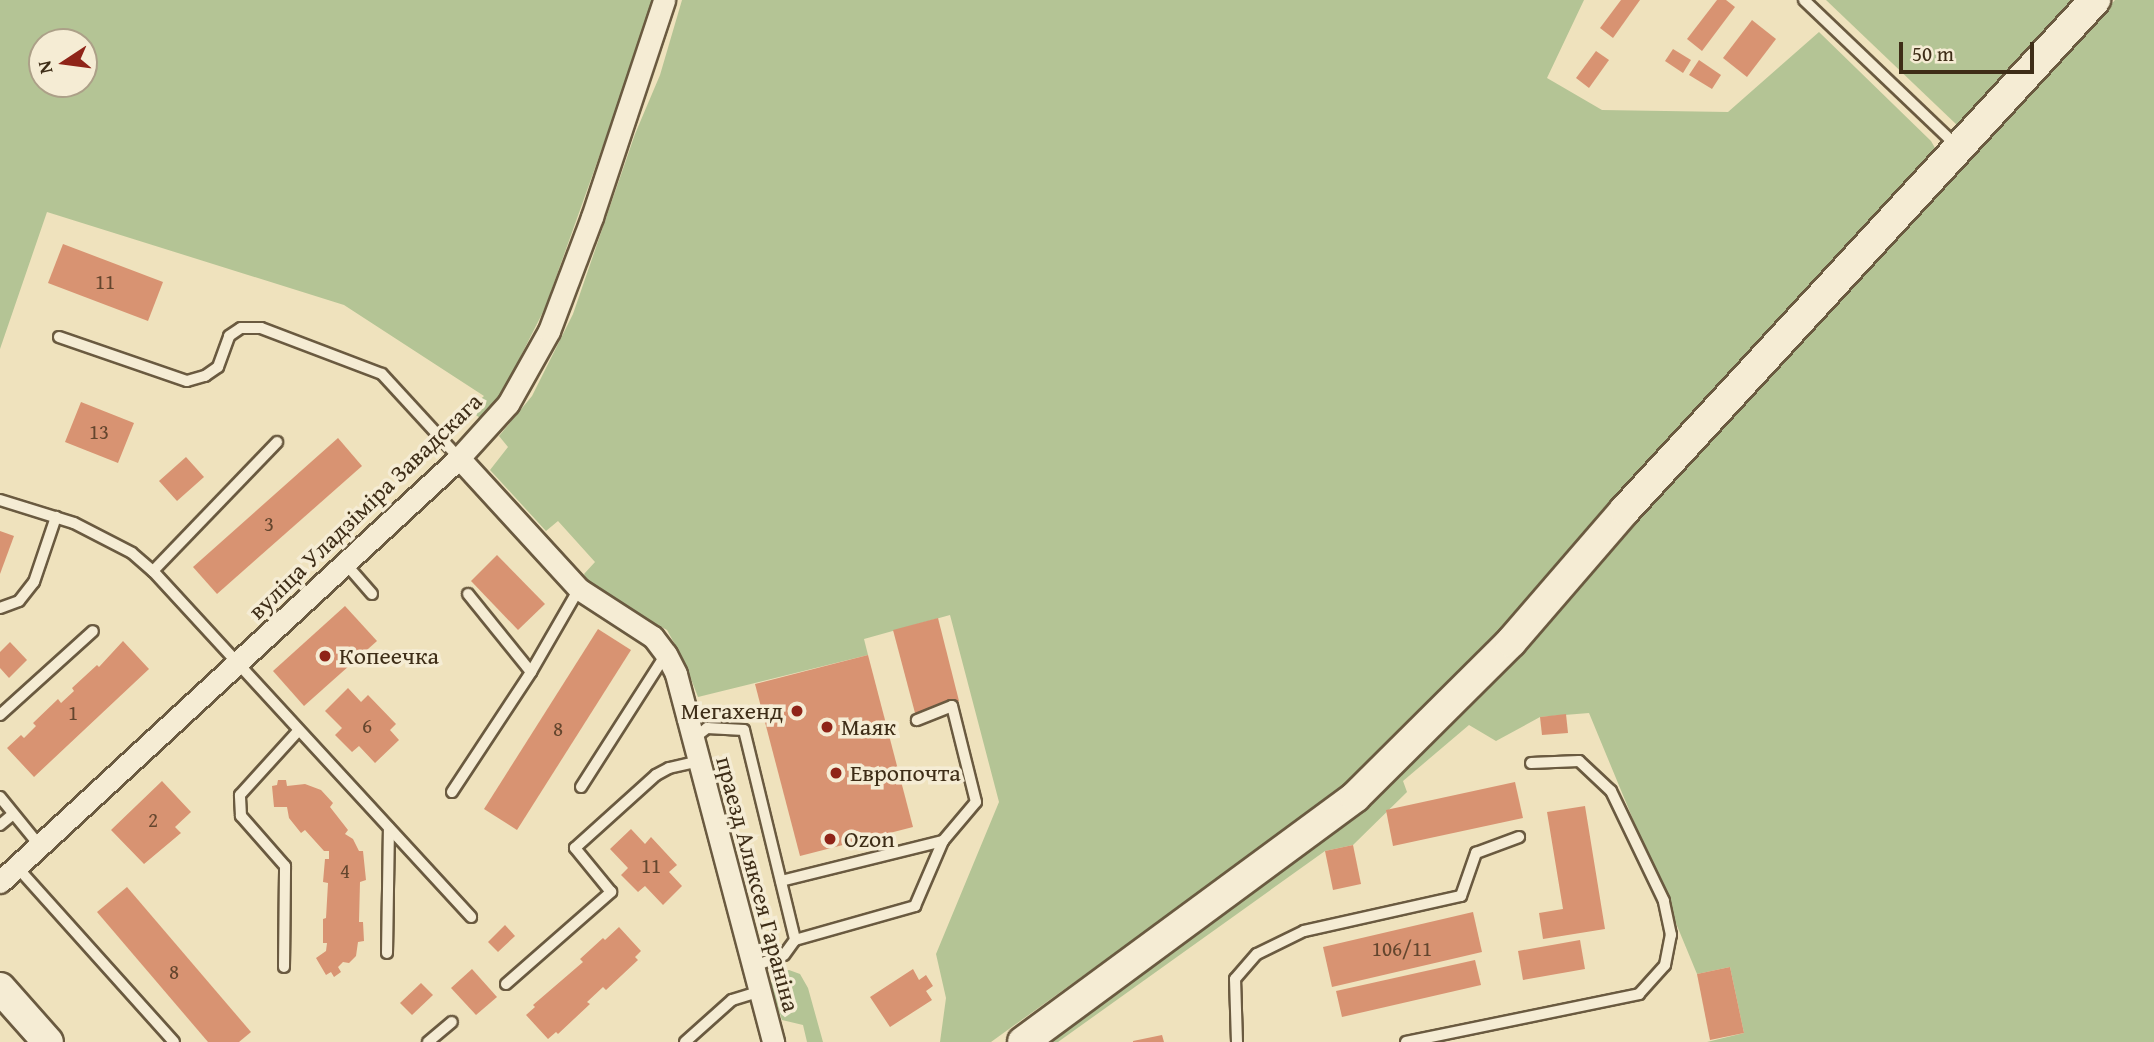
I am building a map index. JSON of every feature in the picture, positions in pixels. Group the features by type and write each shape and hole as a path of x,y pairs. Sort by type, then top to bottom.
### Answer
{"street":[{"name":"вуліца Уладзіміра Завадскага","path":"0,883 459,458 508,404 550,331 592,217 664,0"},
{"path":"1023,1042 1355,797 1511,642 1634,500 1957,146 2095,0"},
{"name":"праезд Аляксея Гараніна","path":"459,458 579,589 653,637 666,654 676,674 694,739 773,1042"},
{"path":"0,988 48,1042"}],"lane":[{"path":"1804,0 1957,146"},
{"path":"59,337 187,381 205,376 218,367 229,336 241,328 261,328 382,374 459,458"},
{"path":"153,571 277,442"},
{"path":"0,500 74,523 132,553 153,571 471,918"},
{"path":"0,608 19,601 34,582 56,517"},
{"path":"345,563 372,594"},
{"path":"452,792 531,671 579,589"},
{"path":"468,594 531,671"},
{"path":"0,715 93,631"},
{"path":"581,787 666,654"},
{"path":"752,967 784,955 795,940 915,906 943,841 976,802 952,706 917,720"},
{"path":"694,739 707,728 744,730 795,940"},
{"path":"284,967 285,866 241,816 240,795 299,731"},
{"path":"506,984 611,892 575,848 656,775 669,768 699,761"},
{"path":"1406,1042 1639,994 1665,965 1671,934 1664,901 1611,791 1579,761 1531,763"},
{"path":"0,797 40,846"},
{"path":"0,825 13,814"},
{"path":"387,953 389,828"},
{"path":"1237,1042 1235,979 1257,954 1304,931 1461,896 1476,853 1518,837"},
{"path":"781,881 943,841"},
{"path":"17,867 174,1042"},
{"path":"685,1042 732,1000 759,992"},
{"path":"428,1042 452,1022"}],"green space":[{"path":"0,0 655,0 545,308 501,395 480,418 469,410 484,396 344,305 47,212 0,349"},
{"path":"682,0 1584,0 1547,78 1602,110 1728,112 1819,32 1931,141 1939,155 1540,591 1402,735 1322,804 991,1042 940,1042 946,998 936,954 999,802 950,615 864,639 868,655 698,697 684,661 667,630 592,589 584,574 595,562 558,521 546,531 490,470 508,447 499,436 532,396 573,314 635,134 660,75"},
{"path":"1826,0 2072,0 1958,126"},
{"path":"2115,0 2154,0 2154,1042 1707,1042 1744,1033 1730,967 1697,974 1589,713 1540,717 1496,741 1469,725 1403,781 1407,792 1353,845 1325,851 1058,1042 1041,1042 1375,792 1461,714"},
{"path":"789,970 800,974 808,988 823,1042 807,1042 803,1025 782,1020 770,985 777,973"}],"building":[{"path":"1621,0 1640,0 1613,38 1600,28"},
{"path":"1717,0 1726,0 1735,7 1702,51 1687,39"},
{"path":"1752,20 1776,39 1747,77 1723,58"},
{"path":"1673,49 1691,60 1683,73 1665,61"},
{"path":"1596,51 1609,60 1589,88 1576,78"},
{"path":"1699,60 1721,75 1712,89 1689,75"},
{"path":"63,244 163,282 148,321 48,283"},
{"path":"81,402 134,423 118,463 65,442"},
{"path":"338,438 362,466 217,594 193,567"},
{"path":"186,457 204,477 177,501 159,481"},
{"path":"0,531 14,536 0,574"},
{"path":"497,555 545,604 518,630 471,581"},
{"name":"Копеечка","path":"345,606 377,641 304,706 273,671"},
{"path":"938,618 959,701 915,713 893,630"},
{"path":"598,629 631,650 517,830 484,809"},
{"path":"123,641 149,669 34,777 7,748 21,735 24,738 36,726 33,723 58,699 61,703 74,691 72,688 97,665 99,667"},
{"path":"10,642 27,660 9,678 0,668 0,652"},
{"name":"Маяк","path":"868,655 913,827 800,856 755,684"},
{"path":"348,688 361,702 368,695 396,724 390,730 399,740 375,763 359,746 352,752 335,735 342,728 325,711"},
{"path":"1566,714 1568,733 1542,735 1540,717"},
{"path":"278,780 286,780 287,786 305,784 321,790 333,803 330,807 348,830 345,834 353,839 359,851 363,851 366,880 360,882 359,922 363,922 364,941 358,942 356,956 349,963 343,962 338,967 341,972 334,977 331,972 326,975 316,958 326,951 327,943 323,943 323,919 326,918 328,883 323,882 325,859 329,859 329,851 324,851 305,830 301,833 289,818 287,807 274,807 272,786 277,785"},
{"path":"162,781 191,812 175,827 181,833 144,864 111,830"},
{"path":"1515,782 1523,818 1393,846 1386,810"},
{"path":"1585,806 1605,929 1543,939 1539,913 1563,909 1547,812"},
{"path":"631,829 645,844 651,837 677,865 669,872 682,886 663,905 645,886 638,892 621,875 628,868 610,849"},
{"path":"1353,845 1361,884 1333,890 1325,851"},
{"path":"127,887 251,1032 239,1042 208,1042 97,912"},
{"path":"1473,912 1482,952 1332,987 1323,947"},
{"path":"505,925 515,936 498,952 488,942"},
{"path":"619,927 641,951 635,957 638,960 606,990 603,987 587,1002 590,1004 558,1034 556,1032 548,1039 526,1015 535,1007 533,1005 583,962 580,959"},
{"path":"1580,940 1585,969 1523,980 1518,951"},
{"path":"1475,960 1481,985 1342,1017 1336,991"},
{"path":"1730,967 1744,1033 1710,1040 1697,974"},
{"path":"472,969 497,997 476,1015 451,988"},
{"path":"913,969 919,980 926,975 933,986 926,991 932,1000 890,1027 870,997"},
{"path":"421,983 433,995 412,1015 400,1003"},
{"path":"1162,1035 1164,1042 1133,1042 1133,1041"}],"place":[{"name":"Копеечка","path":"325,656"},
{"name":"Мегахенд","path":"797,711"},
{"name":"Маяк","path":"827,727"},
{"name":"Европочта","path":"836,773"},
{"name":"Ozon","path":"830,839"}]}
